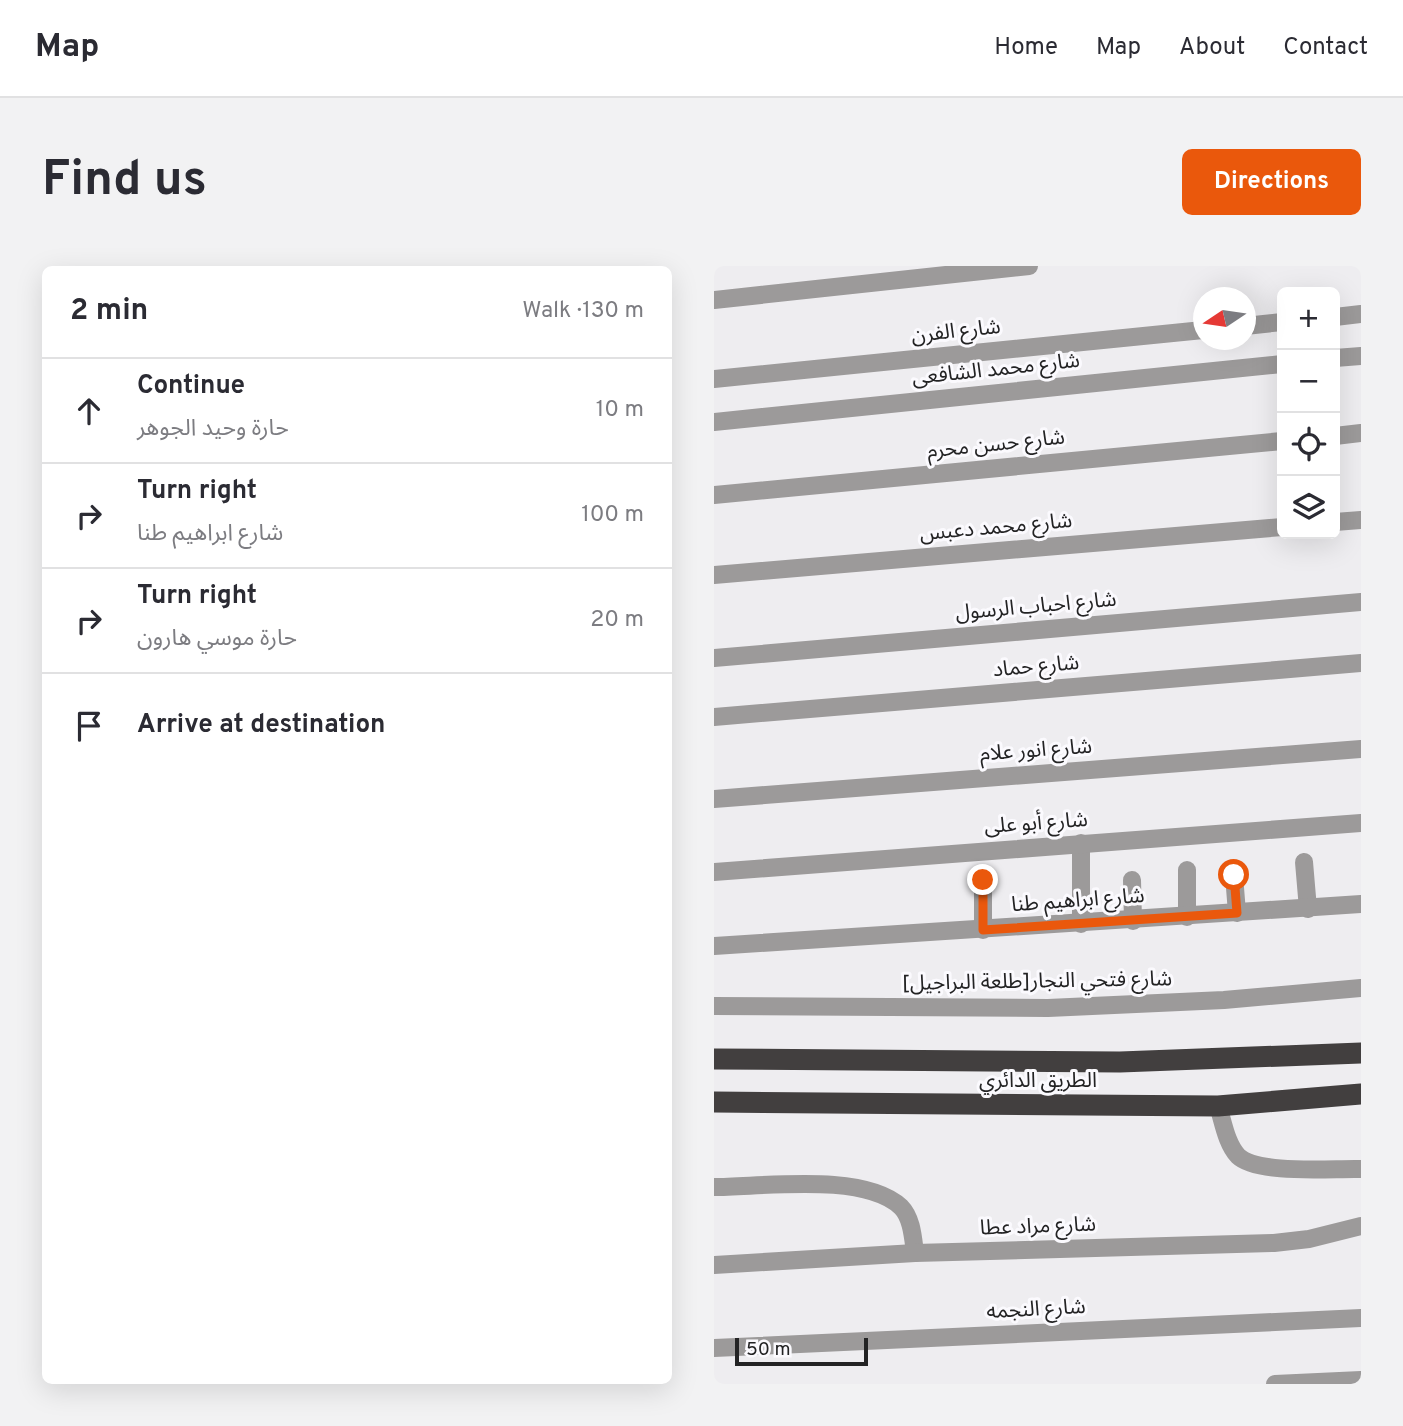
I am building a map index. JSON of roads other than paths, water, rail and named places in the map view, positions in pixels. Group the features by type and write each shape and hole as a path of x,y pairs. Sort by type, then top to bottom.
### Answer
{"highway":[{"name":"الطريق الدائري","path":"714,1059 870,1063 1120,1062 1361,1053"},
{"name":"الطريق الدائري","path":"714,1102 1218,1105 1361,1094"}],"street":[{"path":"714,300 1030,266"},
{"path":"1340,316 1361,314"},
{"path":"1256,325 1277,323"},
{"name":"شارع الفرن","path":"714,379 1193,331"},
{"path":"1340,358 1361,356"},
{"name":"شارع محمد الشافعى","path":"714,422 1277,365"},
{"path":"1340,435 1361,433"},
{"name":"شارع حسن محرم","path":"714,495 1277,441"},
{"path":"1340,522 1361,520"},
{"name":"شارع محمد دعبس","path":"714,575 1277,527"},
{"name":"شارع احباب الرسول","path":"714,658 1361,602"},
{"name":"شارع حماد","path":"714,717 1361,663"},
{"name":"شارع انور علام","path":"714,799 1361,748"},
{"name":"شارع أبو على","path":"714,872 1361,824"},
{"path":"1081,843 1081,924"},
{"path":"1304,862 1308,909"},
{"path":"1187,870 1187,917"},
{"path":"1234,875 1237,913"},
{"path":"983,880 983,930"},
{"path":"1132,880 1133,921"},
{"name":"شارع ابراهيم طنا","path":"714,946 1133,921 1361,904"},
{"name":"شارع فتحي النجار[طلعة البراجيل]","path":"714,1006 1048,1008 1224,1000 1361,988"},
{"path":"1218,1105 1233,1149 1247,1162 1265,1167 1361,1169"},
{"path":"714,1187 836,1186 864,1189 901,1207 911,1227 915,1253"},
{"name":"شارع مراد عطا","path":"714,1265 915,1253 1274,1243 1309,1239 1361,1226"},
{"name":"شارع النجمه","path":"714,1348 1361,1318"},
{"path":"1275,1384 1361,1380"}]}
